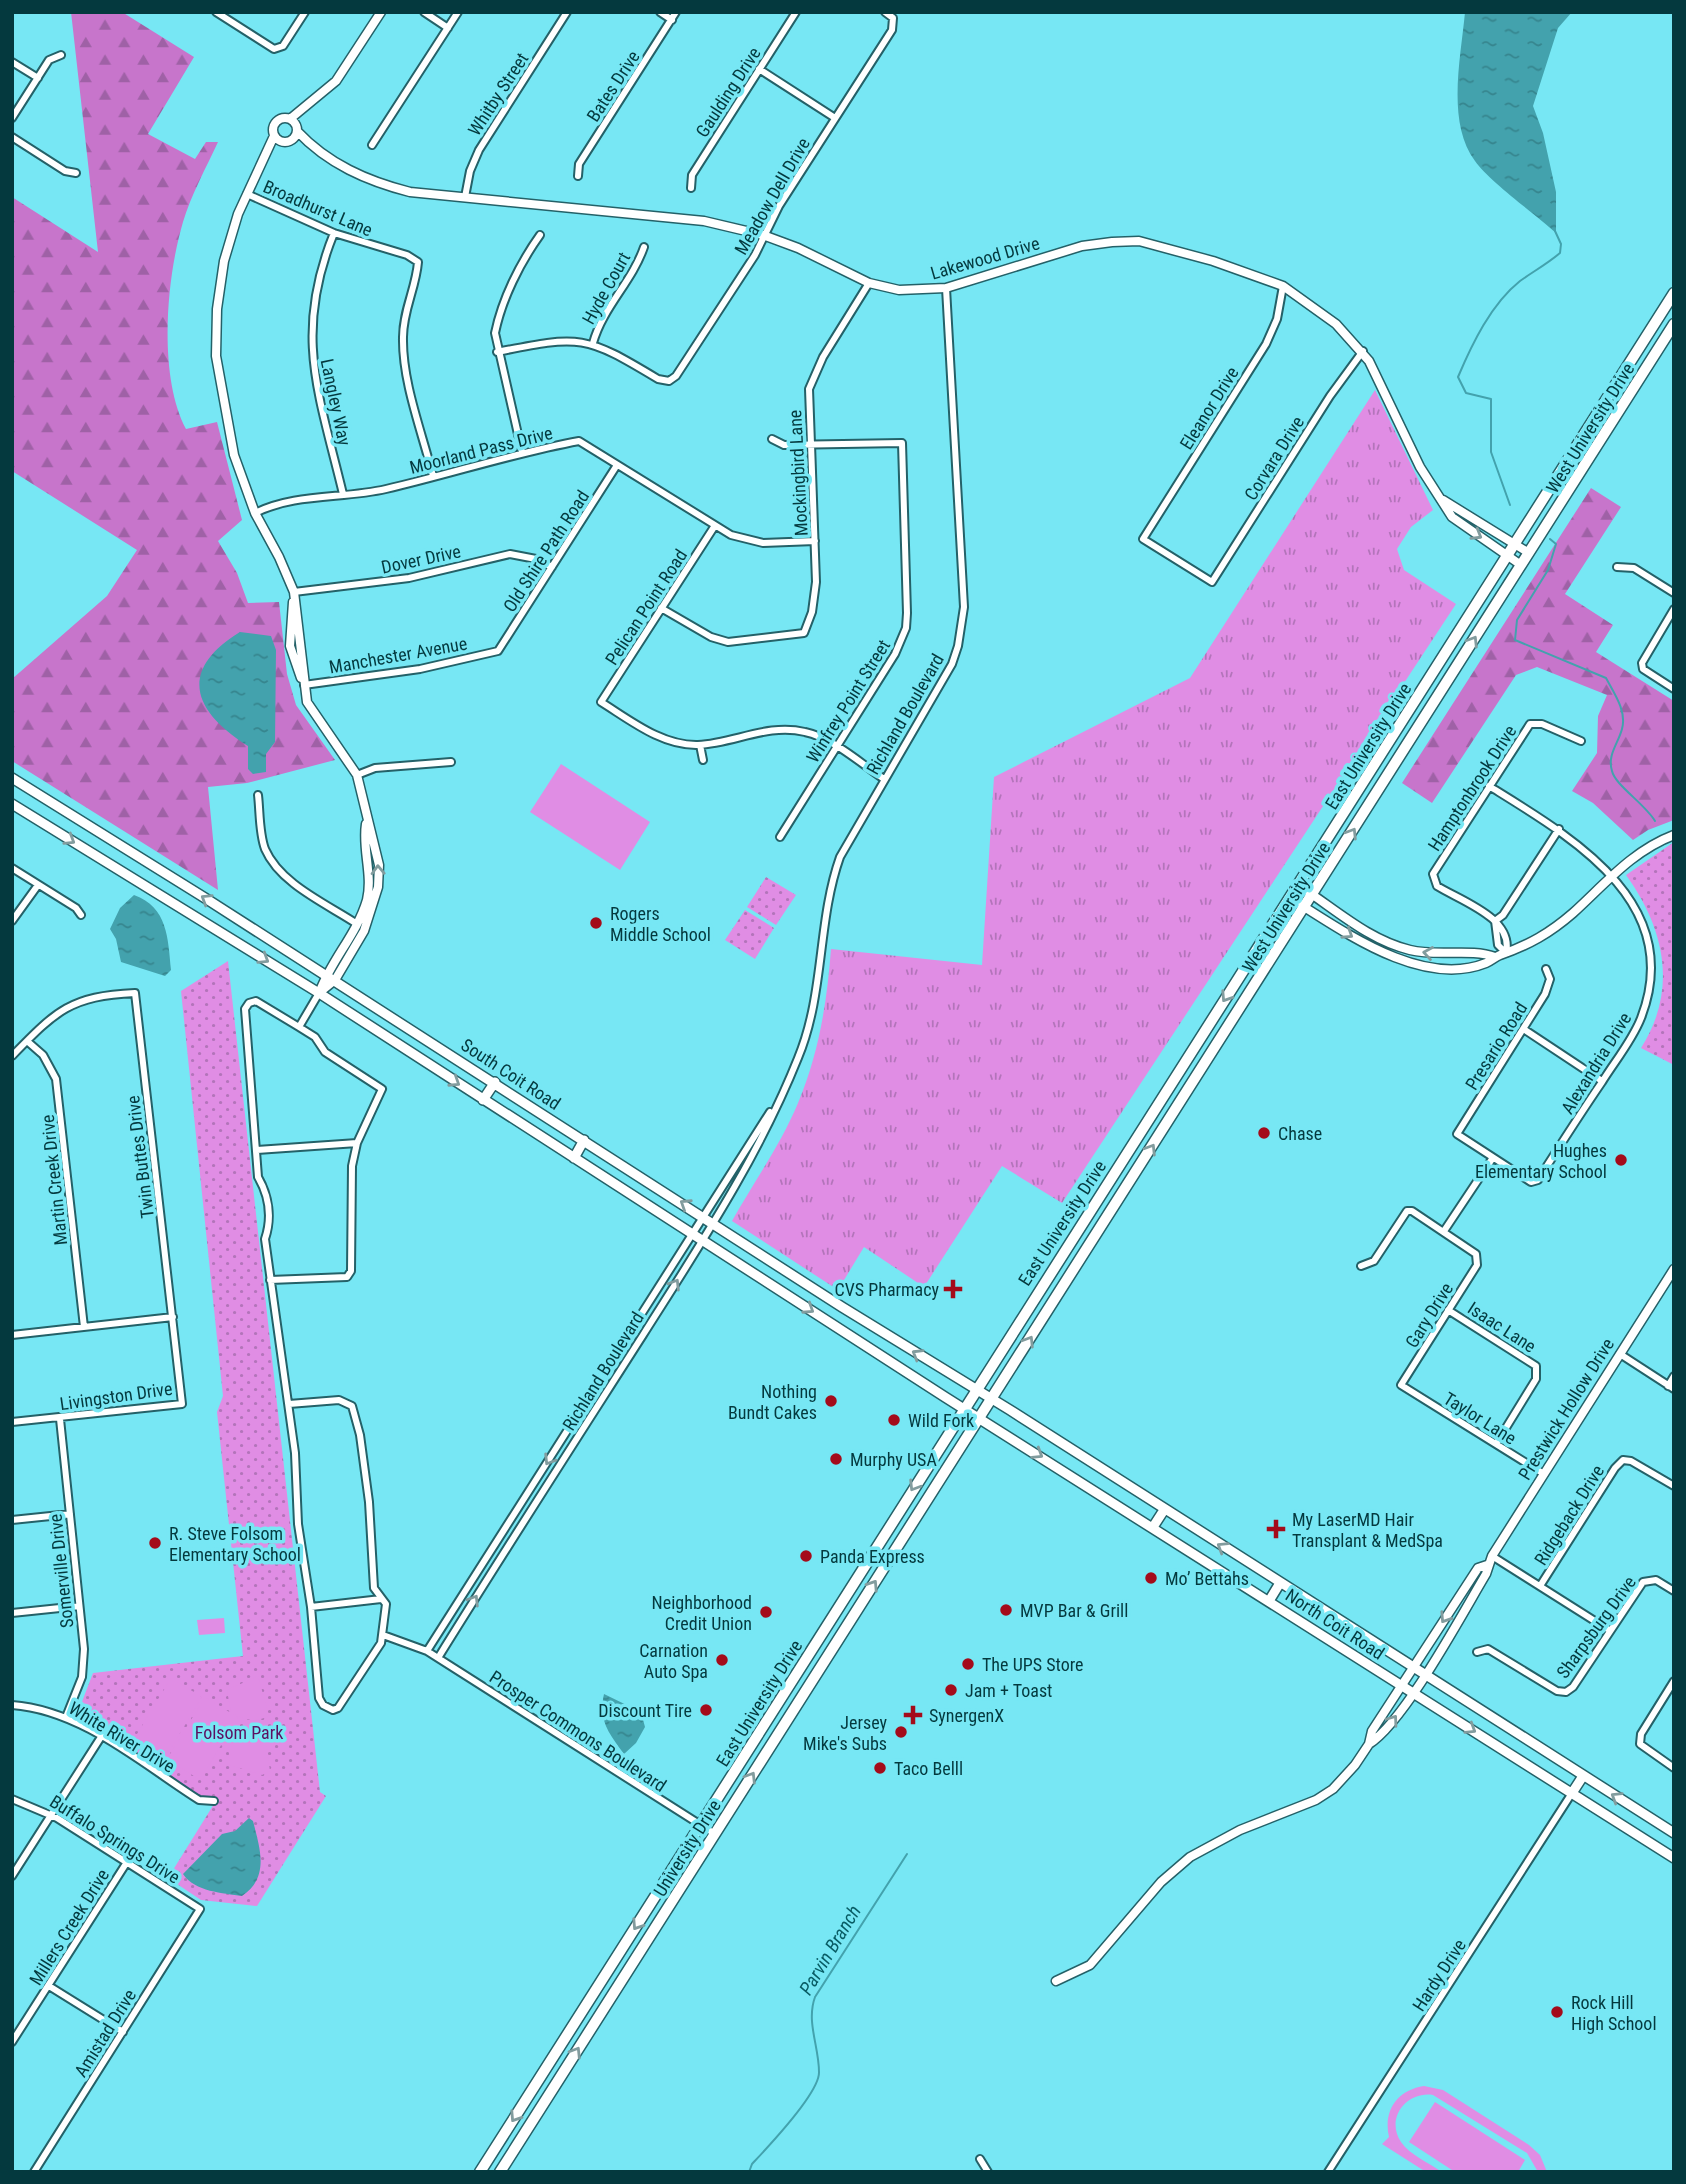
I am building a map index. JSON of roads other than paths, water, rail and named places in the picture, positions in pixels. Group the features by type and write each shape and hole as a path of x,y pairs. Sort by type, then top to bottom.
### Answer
{"highway":[{"name":"East University Drive","path":"480,2172 1674,293"},
{"name":"West University Drive","path":"992,1399 1674,324"},
{"name":"University Drive","path":"500,2172 992,1399"}],"main road":[{"name":"South Coit Road","path":"12,778 715,1222 842,1307 992,1399"},
{"name":"South Coit Road","path":"12,804 319,993 980,1418"},
{"path":"484,1100 495,1083"},
{"path":"574,1158 584,1140"},
{"path":"832,1324 842,1307"},
{"name":"North Coit Road","path":"992,1399 1674,1833"},
{"name":"North Coit Road","path":"980,1418 1674,1858"},
{"path":"1153,1527 1164,1510"},
{"path":"1269,1601 1280,1583"},
{"path":"1572,1793 1583,1776"}],"street":[{"path":"216,12 277,49 304,12"},
{"path":"263,162 286,142 307,106 343,72 381,12"},
{"path":"424,12 448,28"},
{"path":"372,145 458,12"},
{"name":"Whitby Street","path":"466,197 470,171 479,150 567,12"},
{"path":"660,12 672,19"},
{"name":"Bates Drive","path":"578,176 579,164 676,12"},
{"name":"Gaulding Drive","path":"691,188 692,175 796,12"},
{"name":"Meadow Dell Drive","path":"593,343 658,380 669,381 676,376 755,255 763,235 892,30 894,23 885,12"},
{"path":"12,118 49,60 61,55"},
{"path":"12,62 38,78"},
{"path":"759,69 835,118"},
{"path":"295,125 281,118 275,123 274,136 230,238 219,285 216,356 234,455 255,513 294,592 307,702 324,731 357,775 379,866 378,887 362,926 335,981 319,993"},
{"name":"Lakewood Drive","path":"295,125 314,149"},
{"path":"274,136 286,142"},
{"path":"12,137 65,171 76,173"},
{"name":"Lakewood Drive","path":"286,142 314,149 354,173 410,192 704,221 763,235 798,248 869,283 910,291 946,288 1082,246 1123,241 1154,244 1201,257 1283,286 1336,324 1363,351 1420,467 1461,526 1521,565"},
{"name":"Broadhurst Lane","path":"247,194 334,233 407,255 418,262 404,308 402,340 408,378 433,476"},
{"name":"Langley Way","path":"334,233 316,284 312,363 343,494"},
{"path":"522,452 497,352 495,333 499,316 528,252 540,235"},
{"name":"Hyde Court","path":"593,343 598,326 638,263 644,247"},
{"name":"Mockingbird Lane","path":"661,608 711,637 728,642 804,634 815,599 815,541 808,409 814,374 869,283"},
{"name":"Eleanor Drive","path":"1212,582 1143,538 1266,344 1277,319 1283,286"},
{"name":"Richland Boulevard","path":"438,1658 745,1173 798,1059 813,1012 831,880 850,835 942,685 962,627 964,607 946,288"},
{"path":"497,352 557,340 593,343"},
{"name":"Corvara Drive","path":"1212,582 1330,396 1363,351"},
{"path":"772,439 784,445 810,445"},
{"name":"Moorland Pass Drive","path":"255,513 272,504 383,490 522,452 579,441 731,536 763,543 815,541"},
{"name":"Winfrey Point Street","path":"780,837 895,654 906,628 902,443 810,445"},
{"name":"Old Shire Path Road","path":"498,651 617,465"},
{"name":"Lakewood Drive","path":"1441,498 1529,553"},
{"name":"Pelican Point Road","path":"699,745 659,737 601,702 714,527"},
{"name":"Dover Drive","path":"294,592 400,579 510,555 536,559 552,567"},
{"path":"1618,567 1634,568 1674,593"},
{"path":"1674,609 1644,657 1643,669 1674,689"},
{"name":"Manchester Avenue","path":"303,684 420,669 498,651"},
{"name":"Hamptonbrook Drive","path":"1495,921 1437,886 1433,874 1530,724 1542,724 1581,741"},
{"path":"703,760 699,745 787,729 808,733 884,779"},
{"path":"357,775 375,768 450,762"},
{"name":"Alexandria Drive","path":"1489,786 1559,830 1623,886 1645,926 1650,952 1650,986 1637,1028 1535,1181 1492,1159"},
{"path":"258,795 265,847 271,859 290,880 362,926"},
{"path":"1506,953 1509,942 1501,924 1495,921 1503,915 1559,830"},
{"path":"1290,898 1364,945 1430,967 1469,966 1537,941 1553,930 1627,862 1674,835"},
{"path":"12,868 76,908 81,915"},
{"path":"12,921 38,885"},
{"path":"1298,885 1367,931 1408,950 1443,956 1485,953 1495,957"},
{"path":"299,1027 326,975 362,926"},
{"name":"Presario Road","path":"1492,1159 1457,1135 1525,1030 1550,979 1546,969"},
{"name":"Twin Buttes Drive","path":"27,1041 58,1011 80,1001 107,994 135,993 173,1317"},
{"path":"270,1280 347,1277 351,1272 352,1166 357,1143 383,1089 324,1052 315,1037 256,1001 249,1003 246,1009 258,1177 266,1190 270,1224 265,1239 270,1280 289,1404 295,1453 298,1524 311,1607 319,1698 323,1705 333,1710 338,1708 381,1643 386,1604 374,1588 369,1502 360,1435 352,1406 339,1400 289,1404"},
{"path":"1525,1030 1602,1080"},
{"path":"12,1056 27,1041"},
{"name":"Martin Creek Drive","path":"27,1041 43,1055 56,1079 83,1327"},
{"name":"Richland Boulevard","path":"427,1651 781,1094"},
{"path":"257,1150 357,1143"},
{"path":"1361,1266 1374,1261 1407,1211 1412,1211 1444,1231 1492,1159"},
{"name":"Gary Drive","path":"1401,1385 1478,1259 1473,1251 1444,1231"},
{"name":"Prestwick Hollow Drive","path":"1369,1744 1371,1731 1478,1569 1486,1565 1492,1556 1674,1269"},
{"name":"Isaac Lane","path":"1448,1310 1529,1360 1537,1371 1536,1379 1496,1444"},
{"path":"12,1335 173,1317"},
{"name":"Livingston Drive","path":"12,1422 182,1404 173,1317"},
{"path":"1619,1354 1671,1387 1674,1376"},
{"name":"Taylor Lane","path":"1401,1385 1544,1474"},
{"name":"Somerville Drive","path":"60,1419 83,1649 82,1677 66,1717"},
{"name":"Ridgeback Drive","path":"1540,1586 1615,1468 1623,1460 1631,1461 1674,1486"},
{"path":"12,1520 69,1514"},
{"path":"1492,1556 1609,1630"},
{"name":"Prestwick Hollow Drive","path":"1056,1981 1090,1965 1154,1890 1190,1857 1240,1830 1317,1800 1355,1765 1369,1744 1380,1737 1413,1692 1486,1574 1486,1565"},
{"name":"Sharpsburg Drive","path":"1477,1652 1488,1649 1557,1690 1566,1692 1573,1687 1638,1587 1648,1579 1674,1591"},
{"path":"311,1607 381,1599"},
{"path":"12,1613 79,1606"},
{"name":"Prosper Commons Boulevard","path":"383,1634 427,1651 715,1835"},
{"path":"1674,1681 1641,1734 1640,1744 1674,1768"},
{"name":"White River Drive","path":"12,1705 40,1709 66,1717 199,1800 214,1801"},
{"path":"12,1876 100,1737"},
{"name":"Hardy Drive","path":"1328,2172 1572,1793"},
{"name":"Buffalo Springs Drive","path":"12,1799 51,1815 200,1909"},
{"name":"Millers Creek Drive","path":"12,2042 127,1862"},
{"name":"Amistad Drive","path":"34,2172 200,1909"},
{"path":"49,1986 122,2032"},
{"path":"980,2159 988,2172"}],"water":[{"path":"1465,12 1572,12 1558,28 1533,106 1543,133 1556,192 1556,233 1491,178 1475,161 1466,145 1458,109"},
{"path":"240,632 271,636 276,650 275,742 266,754 266,772 253,774 248,769 248,746 214,719 200,690 201,676 207,661 220,646"},
{"path":"134,895 154,907 164,925 171,970 165,976 121,962 116,939 110,929 120,908"},
{"path":"604,1694 641,1712 645,1727 636,1743 624,1754 609,1733 604,1719"},
{"path":"249,1818 253,1821 261,1862 257,1880 251,1888 242,1896 210,1891 188,1880 183,1874 222,1834 235,1831"}],"waterway":[{"path":"1510,505 1491,452 1491,399 1466,393 1458,377 1476,338 1500,301 1520,281 1560,253 1561,244 1555,231"},
{"path":"1550,539 1556,544 1548,570 1517,620 1515,640 1606,678 1623,716 1622,729 1611,760 1612,771 1655,821"},
{"name":"Parvin Branch","path":"749,2172 752,2164 802,2106 817,2081 819,2072 812,2016 815,1997 907,1854"}],"place":[{"name":"Rogers Middle School","path":"596,923"},
{"name":"Chase","path":"1264,1133"},
{"name":"Hughes Elementary School","path":"1621,1160"},
{"name":"CVS Pharmacy","path":"953,1289"},
{"name":"Nothing Bundt Cakes","path":"831,1401"},
{"name":"Wild Fork","path":"894,1420"},
{"name":"Murphy USA","path":"836,1459"},
{"name":"My LaserMD Hair Transplant & MedSpa","path":"1276,1529"},
{"name":"R. Steve Folsom Elementary School","path":"155,1543"},
{"name":"Panda Express","path":"806,1556"},
{"name":"Mo’ Bettahs","path":"1151,1578"},
{"name":"MVP Bar & Grill","path":"1006,1610"},
{"name":"Neighborhood Credit Union","path":"766,1612"},
{"name":"Carnation Auto Spa","path":"722,1660"},
{"name":"The UPS Store","path":"968,1664"},
{"name":"Jam + Toast","path":"951,1690"},
{"name":"Discount Tire","path":"706,1710"},
{"name":"SynergenX","path":"913,1715"},
{"name":"Jersey Mike's Subs","path":"901,1732"},
{"name":"Taco Belll","path":"880,1768"},
{"name":"Rock Hill High School","path":"1557,2012"}],"park label":[{"name":"Folsom Park","path":"239,1732"}]}
